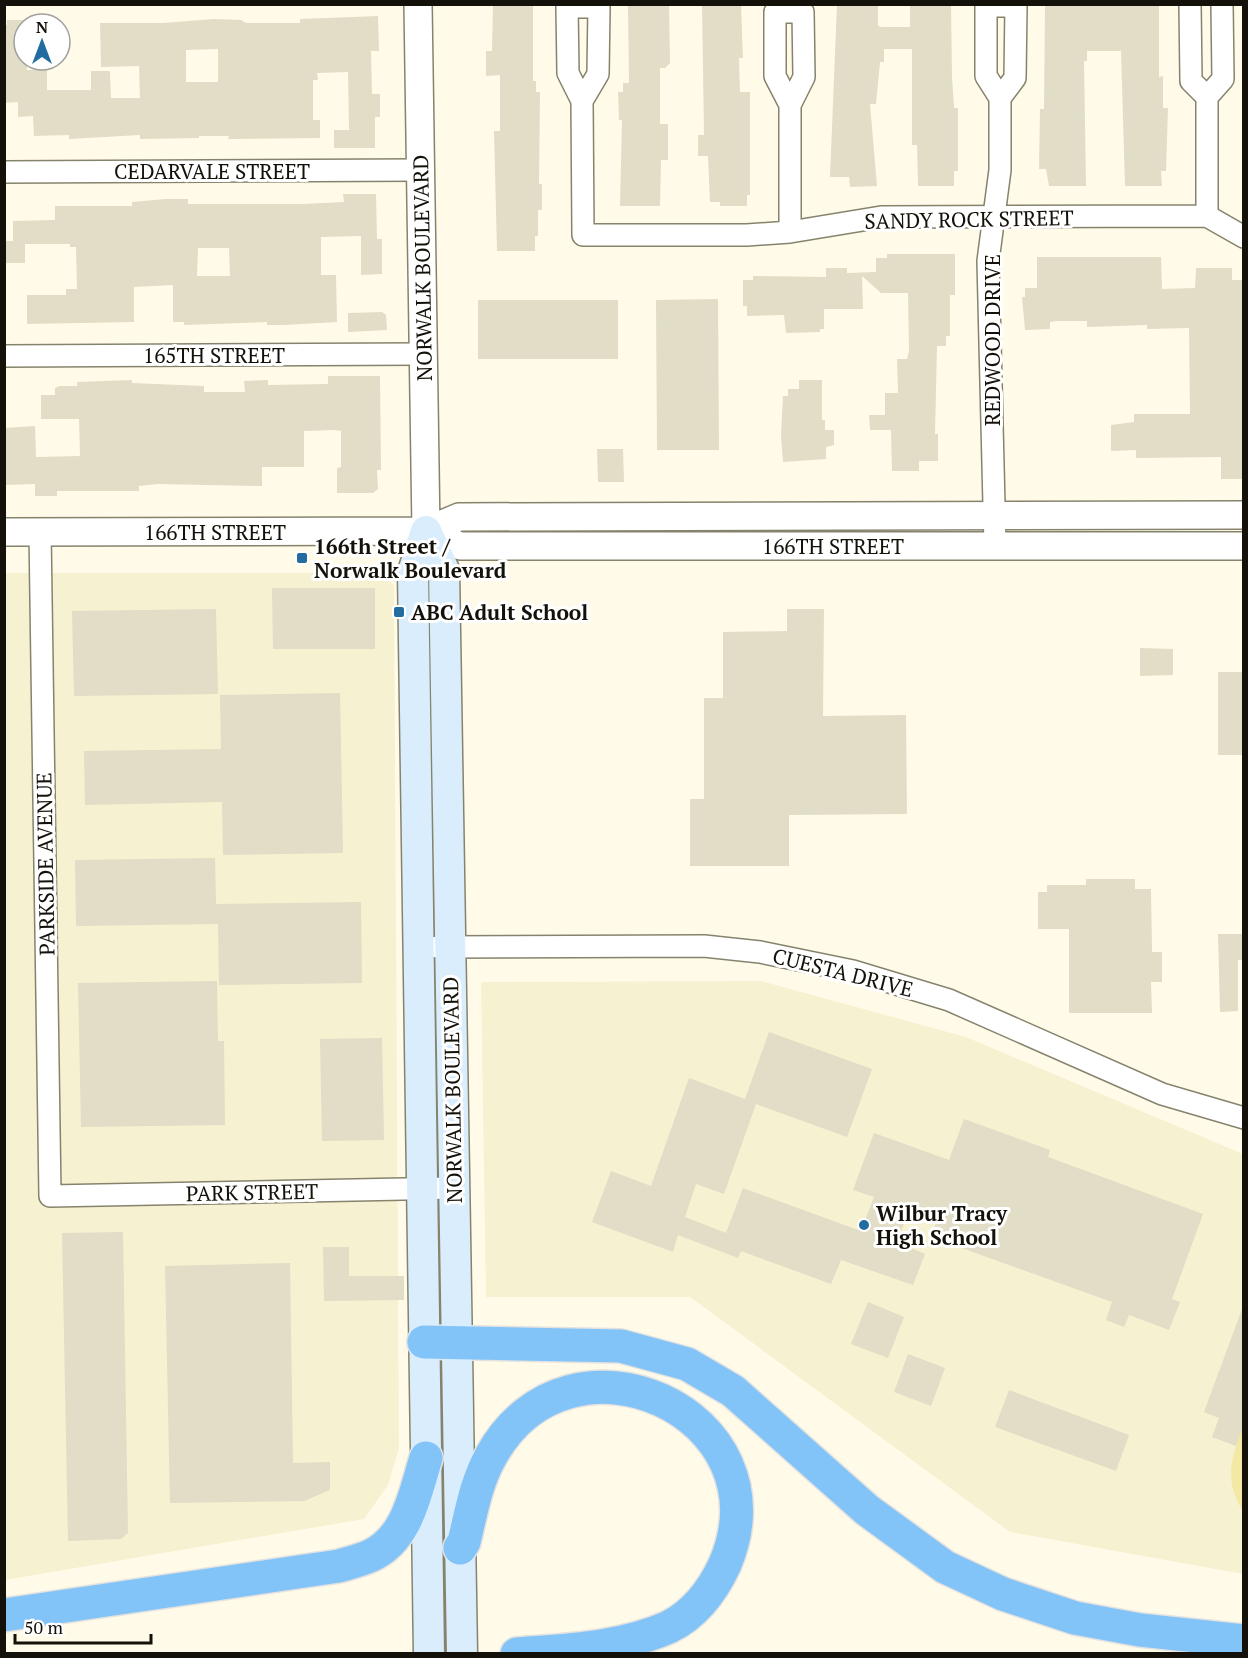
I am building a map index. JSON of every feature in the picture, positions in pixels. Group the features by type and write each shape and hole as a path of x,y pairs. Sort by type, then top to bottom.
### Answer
{"highway":[{"path":"424,1342 621,1346 687,1364 733,1391 867,1510 945,1567 1003,1594 1075,1618 1140,1630 1244,1641"},
{"path":"460,1548 464,1542 478,1485 491,1455 518,1420 548,1398 588,1388 619,1387 655,1396 694,1419 723,1453 736,1496 735,1540 719,1577 695,1611 670,1626 637,1640 524,1653"},
{"path":"4,1616 339,1566 372,1556 395,1536 407,1520 426,1458"}],"main road":[{"name":"NORWALK BOULEVARD","path":"426,531 444,570 462,1653"},
{"name":"NORWALK BOULEVARD","path":"426,531 413,572 429,1653"}],"street":[{"name":"NORWALK BOULEVARD","path":"418,4 426,531"},
{"path":"1190,4 1191,81 1207,97"},
{"path":"1207,216 1207,97 1223,79 1222,4"},
{"name":"REDWOOD DRIVE","path":"994,546 988,261 1000,170 1000,98"},
{"name":"SANDY ROCK STREET","path":"582,101 583,235 747,235 790,232 881,217 1207,216 1244,237"},
{"path":"790,105 790,232"},
{"name":"CEDARVALE STREET","path":"4,172 420,170"},
{"name":"165TH STREET","path":"4,356 423,354"},
{"name":"166TH STREET","path":"4,532 426,531 459,517 1244,514"},
{"name":"166TH STREET","path":"426,531 460,546 1244,546"},
{"name":"PARKSIDE AVENUE","path":"40,532 50,1196"},
{"name":"CUESTA DRIVE","path":"418,947 704,946 760,952 854,971 949,1000 1162,1094 1244,1118"},
{"name":"PARK STREET","path":"50,1196 454,1188"}],"shaded area":[{"path":"5,573 383,573 394,586 399,1448 388,1485 364,1519 5,1580"},
{"name":"Wilbur Tracy High School","path":"761,981 966,1037 1243,1154 1243,1574 1010,1532 690,1297 486,1297 481,982"},
{"path":"1243,1426 1243,1511 1233,1489 1231,1469"}],"building":[{"path":"493,4 533,4 533,81 536,81 536,92 540,92 539,184 542,184 542,210 538,210 538,236 535,236 535,251 497,251 494,131 500,131 500,75 486,76 486,51 492,51"},
{"path":"632,4 669,4 670,63 665,68 660,68 660,124 668,124 668,160 661,160 660,206 620,206 622,120 619,120 618,92 623,92 623,83 629,83 628,6"},
{"path":"702,4 741,4 743,58 739,58 740,92 750,92 750,195 747,195 747,206 720,206 720,202 710,202 708,156 698,156 698,135 704,135"},
{"path":"837,4 878,4 878,26 910,27 910,4 951,4 954,108 958,108 958,171 954,171 954,186 918,186 917,145 912,145 912,49 884,49 884,62 880,62 876,104 870,104 877,186 850,187 849,177 830,177"},
{"path":"1045,4 1159,4 1159,77 1163,76 1163,108 1168,108 1166,171 1161,171 1162,186 1125,186 1121,51 1087,51 1087,61 1084,61 1086,186 1049,186 1046,169 1039,169 1040,109 1044,109"},
{"path":"378,16 379,51 371,51 372,94 380,94 380,117 375,117 375,148 334,148 334,130 349,130 348,72 317,73 318,80 313,80 313,120 320,120 320,138 228,139 229,136 199,136 199,138 140,139 140,135 69,139 69,135 34,136 33,116 18,117 18,102 4,103 4,25 7,25 7,20 12,20 12,72 47,72 47,90 91,90 91,71 110,71 111,98 140,98 139,66 101,67 100,23 163,23 214,19 241,20 246,23 300,23 300,19","holes":["218,49 218,82 186,82 186,50"]},
{"path":"343,194 376,194 377,239 382,239 382,274 361,275 361,236 321,237 321,275 336,275 337,322 284,325 267,325 267,322 184,325 184,322 173,322 173,285 134,287 134,322 27,324 27,295 66,295 66,289 77,289 76,247 70,247 70,244 25,244 25,263 4,263 4,241 13,241 13,221 55,220 55,206 132,206 132,202 165,199 188,199 188,204 344,202","holes":["198,248 229,248 230,276 197,276"]},
{"path":"887,254 955,254 955,295 950,295 950,336 946,336 946,346 937,346 935,434 938,434 938,461 919,461 919,471 892,471 891,430 870,430 869,415 885,415 885,393 898,393 897,359 907,359 909,351 908,293 881,293 862,276 863,309 824,309 824,329 820,329 820,332 786,333 784,315 747,316 747,306 743,306 743,280 753,280 753,276 826,277 826,268 847,268 847,273 876,272 876,258 887,258"},
{"path":"1037,257 1161,257 1162,289 1195,288 1196,268 1232,268 1232,280 1244,280 1244,479 1221,479 1221,457 1136,458 1136,450 1111,451 1111,425 1134,422 1134,414 1190,414 1189,328 1147,329 1147,325 1087,327 1087,321 1057,321 1050,322 1050,329 1025,330 1022,297 1025,297 1025,288 1037,288"},
{"path":"718,299 719,450 657,450 656,300"},
{"path":"478,300 618,300 618,359 478,359"},
{"path":"382,312 386,315 387,330 348,332 348,313"},
{"path":"328,376 380,376 381,470 377,470 378,489 373,493 337,493 337,468 341,467 341,431 334,430 304,431 304,467 262,467 262,486 158,484 139,486 139,491 57,491 57,496 35,496 35,484 4,485 4,428 35,426 36,457 80,456 79,419 41,419 41,395 55,395 55,388 59,386 77,386 77,382 132,380 132,383 204,386 204,392 245,392 244,381 268,380 268,385 328,384"},
{"path":"799,380 822,380 822,420 825,420 825,430 834,430 834,445 826,447 826,459 783,462 781,436 783,396 788,396 788,389 799,389"},
{"path":"597,449 623,449 624,482 598,482"},
{"path":"272,588 375,588 375,649 273,649"},
{"path":"216,609 218,694 74,696 72,611"},
{"path":"787,609 824,609 823,716 906,715 907,814 789,815 789,866 690,866 690,799 704,799 704,698 723,698 723,632 787,631"},
{"path":"1140,648 1173,649 1173,675 1140,676"},
{"path":"1218,672 1244,672 1244,755 1218,755"},
{"path":"340,693 343,853 223,855 222,802 85,805 84,751 221,749 220,695"},
{"path":"215,858 216,904 361,902 362,983 219,985 218,924 76,926 75,860"},
{"path":"1086,879 1135,879 1135,889 1151,889 1152,952 1162,952 1162,982 1151,982 1152,1013 1069,1013 1069,929 1038,929 1038,892 1047,892 1047,885 1086,885"},
{"path":"1218,934 1244,934 1244,960 1238,960 1238,1011 1220,1012"},
{"path":"217,981 218,1041 224,1041 225,1125 81,1127 78,983"},
{"path":"769,1032 872,1069 847,1137 756,1104 724,1194 696,1184 685,1217 726,1233 743,1188 861,1231 874,1197 853,1190 874,1133 949,1160 964,1119 1050,1150 1048,1157 1203,1214 1172,1299 1180,1302 1169,1330 1129,1315 1124,1327 1106,1320 1112,1302 931,1237 936,1223 908,1213 897,1242 925,1254 913,1285 841,1260 831,1284 741,1251 738,1258 678,1235 673,1252 592,1222 611,1171 651,1186 689,1078 745,1099"},
{"path":"382,1038 384,1140 322,1141 320,1039"},
{"path":"123,1232 128,1533 121,1539 68,1541 62,1233"},
{"path":"323,1247 349,1247 349,1276 404,1276 404,1300 324,1301"},
{"path":"290,1263 293,1463 330,1462 330,1490 304,1501 170,1503 165,1266"},
{"path":"868,1302 904,1317 888,1358 851,1344"},
{"path":"1242,1309 1244,1425 1236,1446 1212,1437 1219,1418 1204,1412"},
{"path":"908,1354 945,1368 931,1406 894,1392"},
{"path":"1009,1390 1129,1435 1116,1471 995,1427"}],"place":[{"name":"166th Street / Norwalk Boulevard","path":"302,558"},
{"name":"ABC Adult School","path":"399,612"},
{"name":"Wilbur Tracy High School","path":"864,1225"}]}
